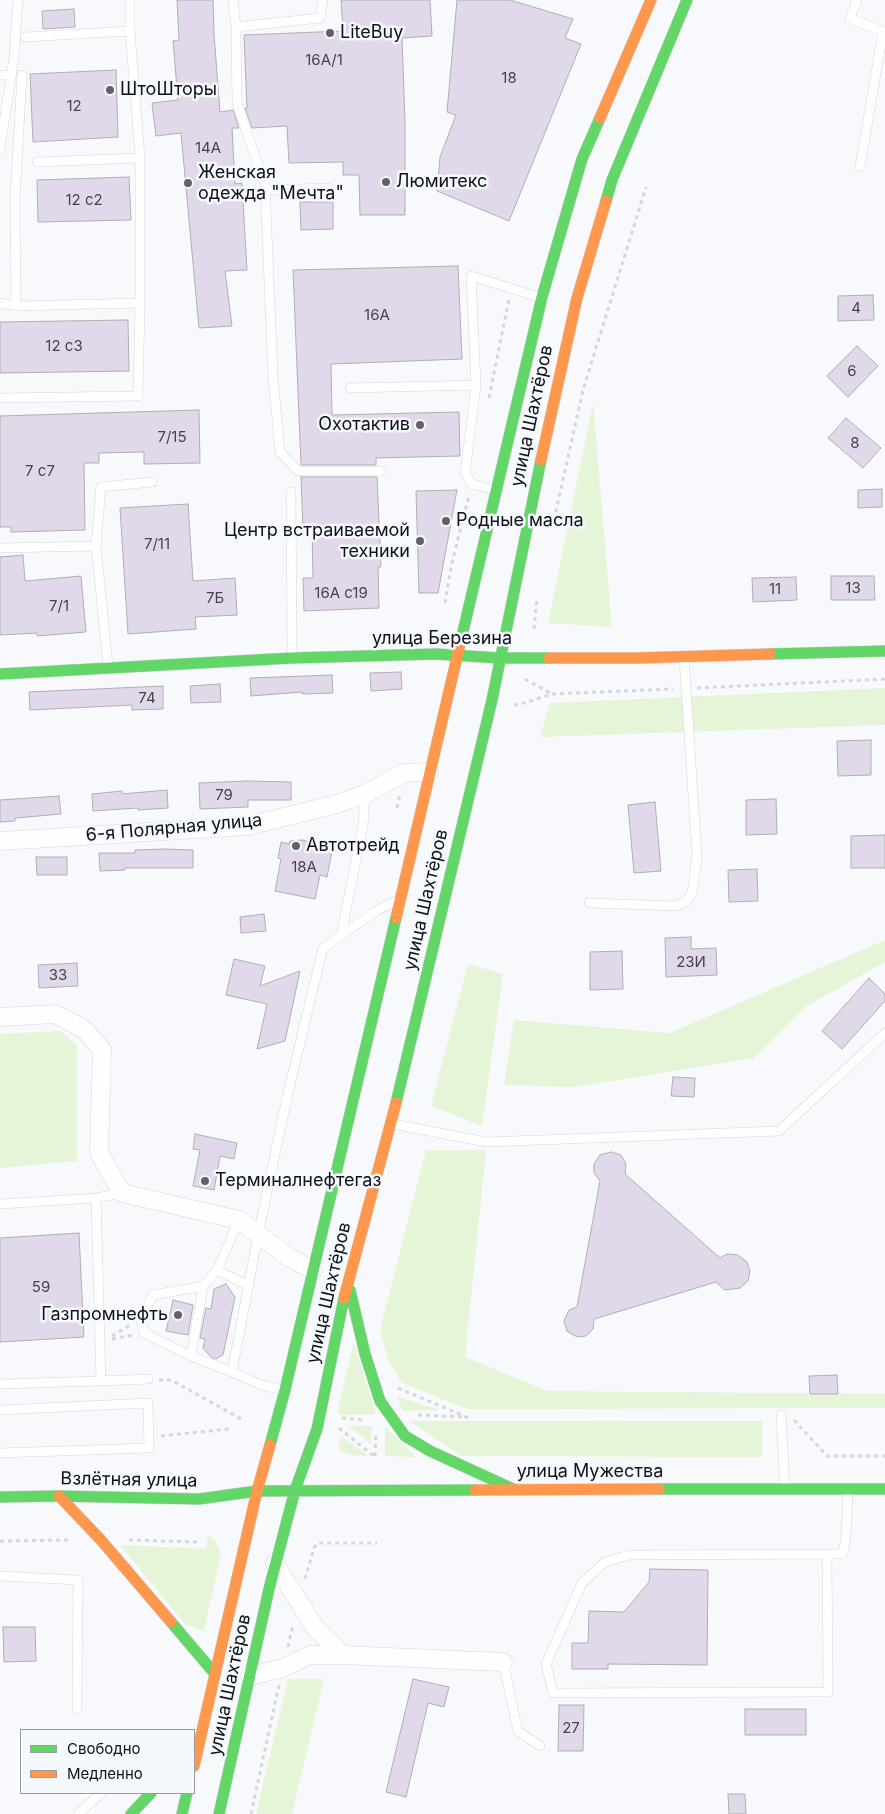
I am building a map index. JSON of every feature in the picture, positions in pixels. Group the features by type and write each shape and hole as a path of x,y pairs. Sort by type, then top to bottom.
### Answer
{"main road":[{"name":"улица Шахтёров","path":"195,1758 197,1742 258,1491 285,1390 495,490 542,297 582,160 652,0"},
{"name":"улица Шахтёров","path":"219,1814 276,1564 295,1490 317,1429 348,1281 391,1124 492,700 499,658 577,298 612,180 687,0"},
{"name":"улица Березина","path":"0,674 292,658 457,655 499,658 684,656 885,651"},
{"path":"348,1281 364,1354 380,1400 405,1436 430,1451 513,1489"},
{"name":"улица Мужества","path":"258,1491 885,1489"},
{"name":"Взлётная улица","path":"0,1497 59,1496 199,1499 258,1491"},
{"path":"59,1496 100,1539 215,1674"},
{"path":"131,1814 150,1794"},
{"path":"182,1814 187,1794"}],"street":[{"name":"6-я Полярная улица","path":"0,841 248,826 337,804 365,794 404,773 429,772"},
{"path":"0,1016 55,1014 84,1029 102,1050 99,1152 122,1193 239,1220 290,1258 313,1270"},
{"path":"276,1564 316,1629 344,1655"},
{"path":"250,1676 283,1668 310,1655 503,1662"}],"lane":[{"path":"0,148 17,26 18,0"},
{"path":"0,398 138,396 140,158 130,31 130,0"},
{"path":"233,0 236,27 237,103 265,185 273,376 280,452 298,471 381,471"},
{"path":"236,27 320,18 323,0"},
{"path":"857,0 850,18 883,32 860,167"},
{"path":"25,37 130,31"},
{"path":"0,75 10,75"},
{"path":"16,306 15,198 22,75"},
{"path":"37,162 140,158"},
{"path":"265,190 329,188"},
{"path":"495,490 472,484 465,473 476,385 471,276 542,297"},
{"path":"0,303 16,306 140,303"},
{"path":"350,388 476,385"},
{"path":"108,668 96,546 101,487 152,482"},
{"path":"291,492 292,658"},
{"path":"0,548 96,546"},
{"path":"589,903 676,906 685,902 691,895 697,856 684,656"},
{"path":"341,936 363,826 365,794"},
{"path":"232,1372 258,1234 288,1093 323,948 376,911 400,898"},
{"path":"391,1124 486,1142 779,1131 885,1033"},
{"path":"0,1204 96,1198 122,1193"},
{"path":"96,1198 101,1381"},
{"path":"191,1356 203,1286 217,1270 239,1220"},
{"path":"217,1270 248,1286"},
{"path":"203,1286 153,1295 141,1318 144,1333 191,1356 261,1385 285,1390"},
{"path":"0,1384 148,1379"},
{"path":"0,1410 148,1403 149,1448 0,1453"},
{"path":"785,1415 785,1489"},
{"path":"827,1554 828,1692 553,1693 546,1664 582,1583 605,1562 628,1555 827,1554 843,1554 846,1537 848,1489"},
{"path":"0,1576 78,1580 77,1709"},
{"path":"503,1662 518,1732 540,1746"},
{"path":"78,1814 100,1794"}],"path":[{"path":"553,521 583,390 646,187"},
{"path":"534,629 538,595"},
{"path":"524,679 553,694"},
{"path":"517,705 553,694 885,679"},
{"path":"141,1318 105,1341 144,1333"},
{"path":"148,1379 170,1380 243,1420"},
{"path":"398,1388 469,1418 412,1415"},
{"path":"785,1415 827,1456 885,1456"},
{"path":"367,1420 338,1418 339,1430 375,1457 376,1429"},
{"path":"148,1438 229,1429"}],"green space":[{"path":"593,403 612,627 548,623"},
{"path":"885,688 885,725 540,737 550,703"},
{"path":"885,940 885,962 805,1007 754,1058 574,1087 504,1085 514,1020 670,1033"},
{"path":"468,964 503,974 482,1126 431,1106"},
{"path":"61,1031 77,1045 77,1161 0,1168 0,1034"},
{"path":"426,1150 486,1150 465,1357 548,1391 885,1394 885,1408 467,1409 402,1383 389,1362 380,1330"},
{"path":"354,1343 376,1414 339,1415 338,1409"},
{"path":"398,1397 440,1410 402,1411"},
{"path":"409,1421 762,1421 762,1457 461,1456"},
{"path":"348,1426 372,1426 371,1444"},
{"path":"385,1427 416,1457 385,1456"},
{"path":"340,1436 367,1456 350,1455 341,1452 339,1449"},
{"path":"208,1534 216,1541 221,1554 204,1631 186,1625 120,1545 206,1549"},
{"path":"288,1679 324,1679 292,1814 256,1814"}],"building":[{"path":"177,0 213,0 220,112 233,110 239,128 232,128 235,184 242,183 247,270 225,271 232,326 199,328 181,133 156,136 152,103 178,100 173,41 179,40"},
{"path":"341,0 430,0 432,36 402,38 405,121 405,215 360,215 359,175 343,175 343,162 289,163 287,126 252,128 245,108 247,108 244,35 343,31"},
{"path":"457,0 510,0 573,19 565,38 581,44 509,221 437,191 440,157 456,115 447,112"},
{"path":"74,9 75,27 43,29 42,11"},
{"path":"116,70 118,137 33,142 30,74"},
{"path":"129,177 131,220 38,222 37,180"},
{"path":"300,202 333,202 333,229 301,230"},
{"path":"458,266 462,359 331,364 332,415 459,412 460,456 376,458 376,465 301,465 293,270"},
{"path":"873,295 874,320 838,321 838,296"},
{"path":"128,320 129,371 0,373 0,322"},
{"path":"857,346 878,366 848,397 827,376"},
{"path":"199,410 200,463 144,464 144,452 99,453 99,463 84,463 85,530 11,532 11,527 0,527 0,416"},
{"path":"846,418 881,448 863,468 828,438"},
{"path":"301,477 377,477 381,567 378,567 379,608 304,611 303,578 313,578 312,529 303,528"},
{"path":"882,489 882,507 858,508 858,490"},
{"path":"457,490 438,593 419,593 416,491"},
{"path":"188,504 193,581 235,578 237,615 195,617 196,629 128,634 120,508"},
{"path":"23,555 25,581 81,576 86,632 37,636 37,633 0,635 0,557"},
{"path":"831,576 874,576 875,600 831,600"},
{"path":"796,577 797,600 753,602 752,578"},
{"path":"401,672 402,689 371,691 370,673"},
{"path":"332,675 333,693 302,694 302,692 251,696 250,678"},
{"path":"220,684 221,702 191,703 190,686"},
{"path":"163,686 163,709 132,710 132,705 30,710 29,692"},
{"path":"871,740 871,775 838,776 837,741"},
{"path":"291,782 291,800 248,800 248,807 200,809 199,783"},
{"path":"167,790 168,808 93,811 92,794 122,791 122,794"},
{"path":"59,796 61,814 15,818 15,821 0,822 0,800"},
{"path":"776,799 777,834 746,835 746,800"},
{"path":"655,802 661,871 634,873 628,805"},
{"path":"885,835 885,868 851,868 851,836"},
{"path":"302,840 310,842 309,847 332,851 327,877 320,875 315,899 275,891 281,859 278,858 281,842 289,844 290,841"},
{"path":"135,850 193,850 193,868 125,868 125,870 100,871 99,853 135,853"},
{"path":"36,857 67,857 67,875 37,875"},
{"path":"757,869 758,901 729,902 728,870"},
{"path":"264,914 266,931 241,933 240,917"},
{"path":"691,937 691,949 716,948 717,975 666,977 665,938"},
{"path":"622,951 623,989 590,990 590,952"},
{"path":"234,959 265,966 260,986 300,971 285,1041 257,1049 267,1004 226,995"},
{"path":"77,963 78,986 39,988 38,965"},
{"path":"869,978 885,994 885,1001 842,1049 822,1031"},
{"path":"673,1077 695,1078 694,1097 671,1096"},
{"path":"195,1134 237,1143 234,1159 220,1156 214,1190 193,1186 200,1150 193,1149"},
{"path":"611,1152 621,1155 626,1164 625,1174 720,1258 727,1254 738,1255 747,1262 750,1271 748,1281 740,1288 725,1290 716,1282 594,1319 593,1329 586,1336 577,1337 567,1331 564,1321 569,1310 577,1307 600,1181 594,1173 594,1164 600,1155"},
{"path":"79,1233 84,1337 0,1342 0,1238"},
{"path":"226,1284 235,1297 223,1355 216,1359 211,1357 203,1348 205,1339 200,1338 206,1308 211,1309 214,1289"},
{"name":"Газпромнефть","path":"173,1300 193,1305 188,1335 166,1331"},
{"path":"837,1375 838,1394 810,1394 809,1376"},
{"path":"650,1569 708,1570 707,1665 608,1664 608,1669 572,1669 572,1643 588,1643 589,1611 624,1612 649,1582"},
{"path":"3,1627 35,1627 36,1661 4,1662"},
{"path":"413,1679 449,1687 444,1707 428,1703 406,1797 386,1792"},
{"path":"559,1705 584,1705 583,1751 558,1751"},
{"path":"745,1709 806,1709 806,1735 745,1735"},
{"path":"728,1794 745,1794 746,1814 729,1814"}],"traffic: fast":[{"path":"606,201 612,180 687,0"},
{"path":"461,640 542,297 582,159 600,118"},
{"path":"396,1103 492,700 541,460"},
{"path":"770,654 885,651"},
{"path":"0,674 292,658 436,654 499,658 549,658"},
{"path":"270,1445 285,1390 396,918"},
{"path":"350,1290 365,1354 380,1401 405,1436 430,1451 513,1489"},
{"path":"219,1814 269,1589 295,1490 317,1429 344,1298"},
{"path":"659,1489 885,1489"},
{"path":"0,1497 59,1496 199,1499 257,1491 475,1490"},
{"path":"171,1622 215,1674"},
{"path":"131,1814 150,1794"},
{"path":"182,1814 187,1794"}],"traffic: slow":[{"path":"600,118 651,0"},
{"path":"541,460 577,298 606,201"},
{"path":"396,918 461,640"},
{"path":"549,658 638,658 770,654"},
{"path":"344,1298 396,1103"},
{"path":"195,1762 257,1491 270,1445"},
{"path":"475,1490 659,1489"},
{"path":"59,1496 100,1539 171,1622"}],"place":[{"name":"LiteBuy","path":"330,33"},
{"name":"ШтоШторы","path":"110,90"},
{"name":"Люмитекс","path":"386,182"},
{"name":"Женская одежда \"Мечта\"","path":"188,183"},
{"name":"Охотактив","path":"420,425"},
{"name":"Родные масла","path":"446,521"},
{"name":"Центр встраиваемой техники","path":"420,541"},
{"name":"Автотрейд","path":"296,846"},
{"name":"Терминалнефтегаз","path":"205,1181"},
{"name":"Газпромнефть","path":"178,1315"}]}
